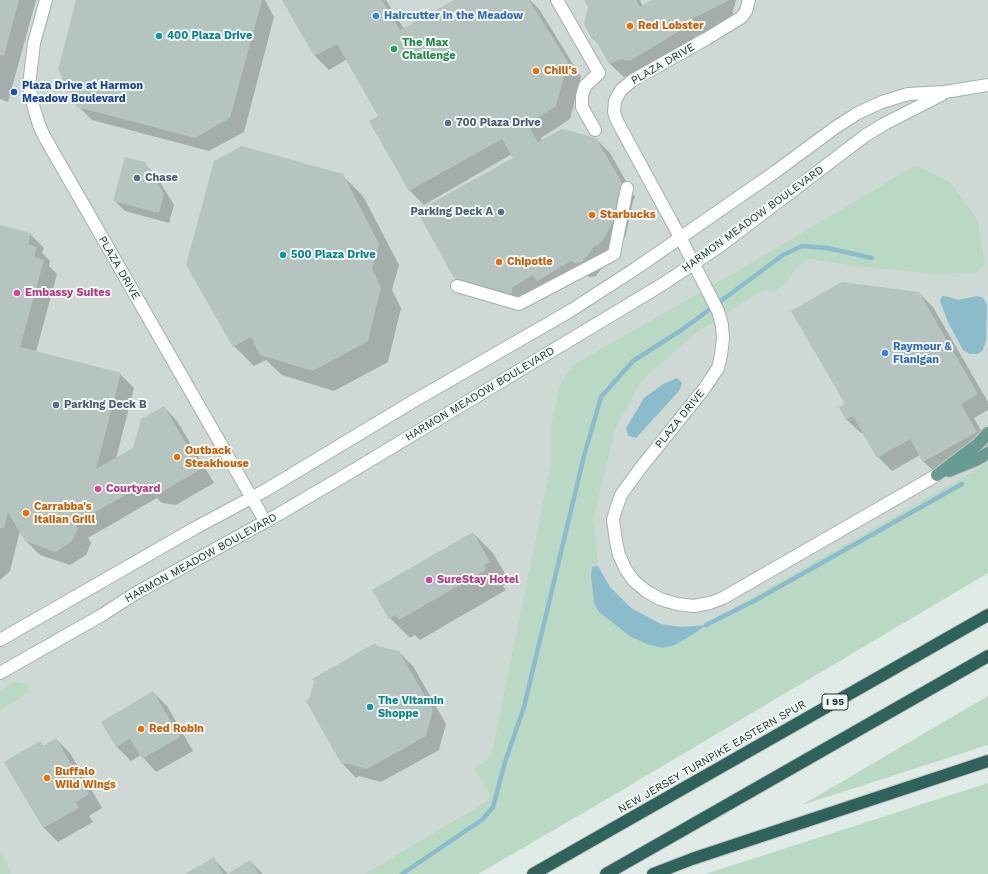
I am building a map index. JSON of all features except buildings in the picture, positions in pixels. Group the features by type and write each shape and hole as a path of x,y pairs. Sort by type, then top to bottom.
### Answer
{"highway":[{"name":"NEW JERSEY TURNPIKE EASTERN SPUR","path":"533,874 988,615"},
{"path":"606,874 988,656"},
{"path":"653,874 704,855 988,762"}],"main road":[{"path":"937,475 978,444 988,433"},
{"path":"937,475 976,460 988,453"}],"street":[{"name":"PLAZA DRIVE","path":"46,0 34,43 29,85 32,105 39,125 265,521"},
{"path":"557,0 599,73 585,86 582,96 582,107 595,130"},
{"name":"PLAZA DRIVE","path":"749,0 746,11 742,17 633,80 621,90 615,101 614,112 617,121 718,311 722,325 723,339 718,368 704,389 639,470 621,495 613,520 620,555 626,570 634,581 646,591 660,599 677,604 694,606 710,604 723,598 937,475"},
{"name":"HARMON MEADOW BOULEVARD","path":"0,640 182,535 251,498 412,402 570,311 635,269 858,113 882,102 908,94 945,92 988,85"},
{"name":"HARMON MEADOW BOULEVARD","path":"0,673 102,615 136,593 354,470 694,264 866,135 945,92"},
{"path":"457,286 520,304 614,254 627,188"}],"shaded area":[{"path":"0,0 988,0 988,523 487,801 364,874 0,874"}],"green space":[{"path":"916,165 950,182 978,221 985,265 977,273 934,274 853,266 810,259 798,266 785,284 775,291 763,290 697,332 642,380 615,429 593,521 595,527 598,566 592,567 591,576 594,603 599,612 631,637 650,645 663,648 675,645 695,633 709,622 988,463 988,573 478,874 364,874 487,801 491,795 474,769 491,757 551,465 551,428 560,384 573,365 741,269"},
{"path":"14,682 28,684 29,691 0,710 0,691"},
{"path":"988,696 988,745 802,805"},
{"path":"988,783 988,874 705,874 836,832"},
{"path":"0,851 12,874 0,874"}],"water":[{"path":"942,296 958,300 977,296 983,298 987,305 986,341 983,350 978,354 970,354 963,350 948,322 940,301"},
{"path":"677,378 682,383 679,391 636,438 628,436 626,428 644,398 663,384"},
{"path":"598,566 610,587 631,608 661,624 682,627 706,625 675,645 663,648 650,645 631,637 599,612 594,603 591,576 592,567"}],"waterway":[{"path":"402,874 483,819 493,807 505,762 524,707 584,456 601,397 633,361 683,329 783,255 802,246 827,248 872,258"},
{"path":"706,625 754,601 962,484"}],"place":[{"name":"Haircutter in the Meadow","path":"376,16"},
{"name":"Red Lobster","path":"630,26"},
{"name":"400 Plaza Drive","path":"159,36"},
{"name":"The Max Challenge","path":"394,49"},
{"name":"Chili's","path":"536,71"},
{"name":"Plaza Drive at Harmon Meadow Boulevard","path":"14,92"},
{"name":"700 Plaza Drive","path":"448,123"},
{"name":"Chase","path":"137,178"},
{"name":"Parking Deck A","path":"501,212"},
{"name":"Starbucks","path":"592,215"},
{"name":"500 Plaza Drive","path":"283,255"},
{"name":"Chipotle","path":"499,262"},
{"name":"Embassy Suites","path":"17,293"},
{"name":"Raymour & Flanigan","path":"885,353"},
{"name":"Parking Deck B","path":"56,405"},
{"name":"Outback Steakhouse","path":"177,457"},
{"name":"Courtyard","path":"98,489"},
{"name":"Carrabba's Italian Grill","path":"26,513"},
{"name":"SureStay Hotel","path":"429,580"},
{"name":"The Vitamin Shoppe","path":"370,707"},
{"name":"Red Robin","path":"141,729"},
{"name":"Buffalo Wild Wings","path":"47,778"}]}
